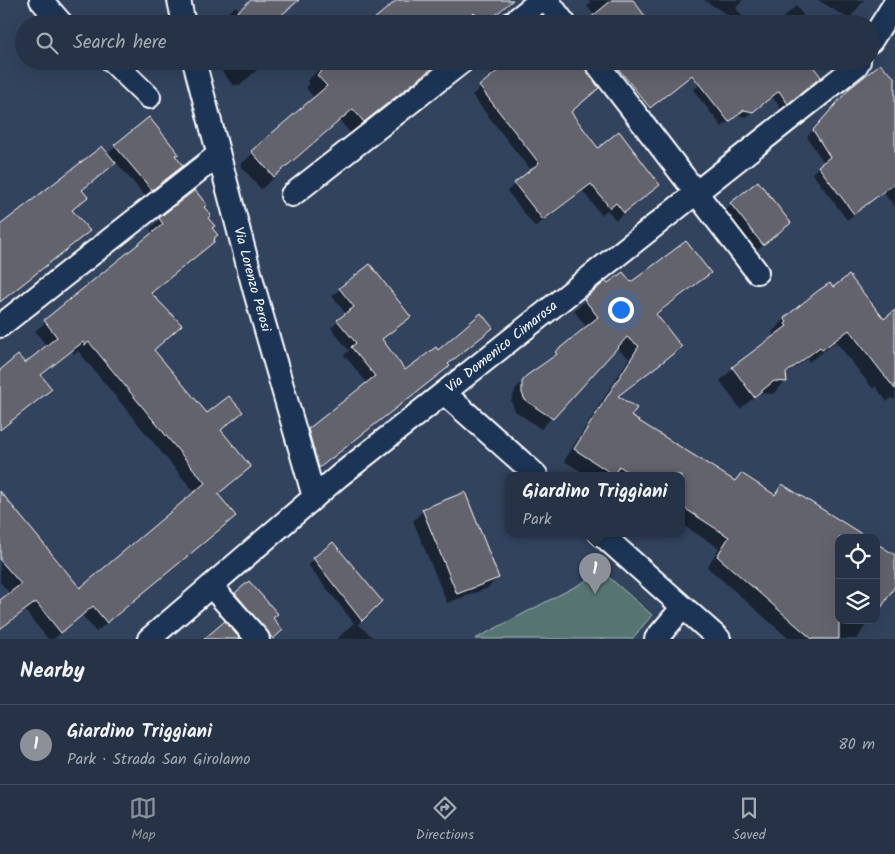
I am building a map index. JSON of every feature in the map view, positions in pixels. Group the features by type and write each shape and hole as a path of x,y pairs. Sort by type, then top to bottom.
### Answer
{"street":[{"path":"41,0 54,15"},
{"path":"179,0 182,15"},
{"path":"522,15 541,0"},
{"path":"547,0 558,15"},
{"path":"880,27 895,3"},
{"path":"121,70 149,97"},
{"name":"Via Lorenzo Perosi","path":"196,70 255,292 314,497"},
{"path":"292,196 452,70"},
{"path":"602,70 757,272"},
{"name":"Via Domenico Cimarosa","path":"150,639 314,497 851,70"},
{"path":"0,326 218,155"},
{"path":"444,393 533,472"},
{"path":"604,537 719,639"},
{"path":"211,586 258,639"},
{"path":"656,639 683,607"}],"green space":[{"path":"603,572 652,615 632,639 475,639"}],"building":[{"path":"251,0 299,0 282,15 234,15"},
{"path":"397,0 513,0 496,15 476,15 474,13 472,15 379,15"},
{"path":"612,0 633,0 644,15 594,15"},
{"path":"880,64 895,78 895,183 854,214 818,166 830,157 813,130 849,89 873,70 880,70"},
{"path":"430,70 364,122 353,109 274,177 251,151 327,86 317,75 322,71"},
{"path":"499,70 586,70 599,88 571,112 598,148 619,131 660,185 624,213 616,203 610,208 591,184 543,220 514,183 539,163 479,86"},
{"path":"619,70 816,70 821,77 788,104 779,91 753,112 744,110 729,122 692,75 650,108"},
{"path":"149,117 179,154 175,155 183,166 152,190 114,145"},
{"path":"102,146 116,163 82,190 88,197 72,210 90,231 0,302 0,225"},
{"path":"758,181 791,223 763,245 730,203"},
{"path":"195,190 207,205 204,207 211,215 208,218 215,226 212,228 218,235 215,237 214,242 151,293 182,325 154,350 207,413 229,396 243,412 221,430 251,467 218,494 236,516 107,623 93,606 61,633 36,602 0,629 0,600 21,584 0,560 0,491 80,588 205,483 89,342 85,345 83,342 41,375 52,389 0,430 0,370 18,355 25,363 57,337 44,320 163,224 159,218"},
{"path":"686,241 711,273 656,314 682,347 618,396 637,408 631,416 735,481 741,473 775,495 782,484 862,534 835,534 835,624 839,624 839,639 812,639 717,556 729,537 685,509 685,472 628,472 619,466 616,472 609,472 574,449 639,346 627,337 553,419 525,400 522,393 522,382 526,376 557,354 555,352 598,317 584,299 606,281 608,283 623,272 631,282"},
{"path":"370,264 411,317 382,339 405,370 436,347 438,350 481,313 493,328 448,364 450,366 319,468 308,429 375,376 351,347 356,343 337,320 354,307 339,288"},
{"path":"849,275 884,319 895,310 895,389 849,330 822,350 820,347 786,373 787,382 774,381 754,397 732,367 787,326 784,318 819,290 830,283 833,287"},
{"path":"465,492 499,578 457,594 422,509"},
{"path":"333,542 382,601 362,621 313,558"},
{"path":"880,546 895,555 895,586 880,610"},
{"path":"249,581 278,614 273,618 283,630 273,639 235,593"},
{"path":"225,621 240,639 204,639"}],"place":[{"name":"Giardino Triggiani","path":"595,594"}]}
